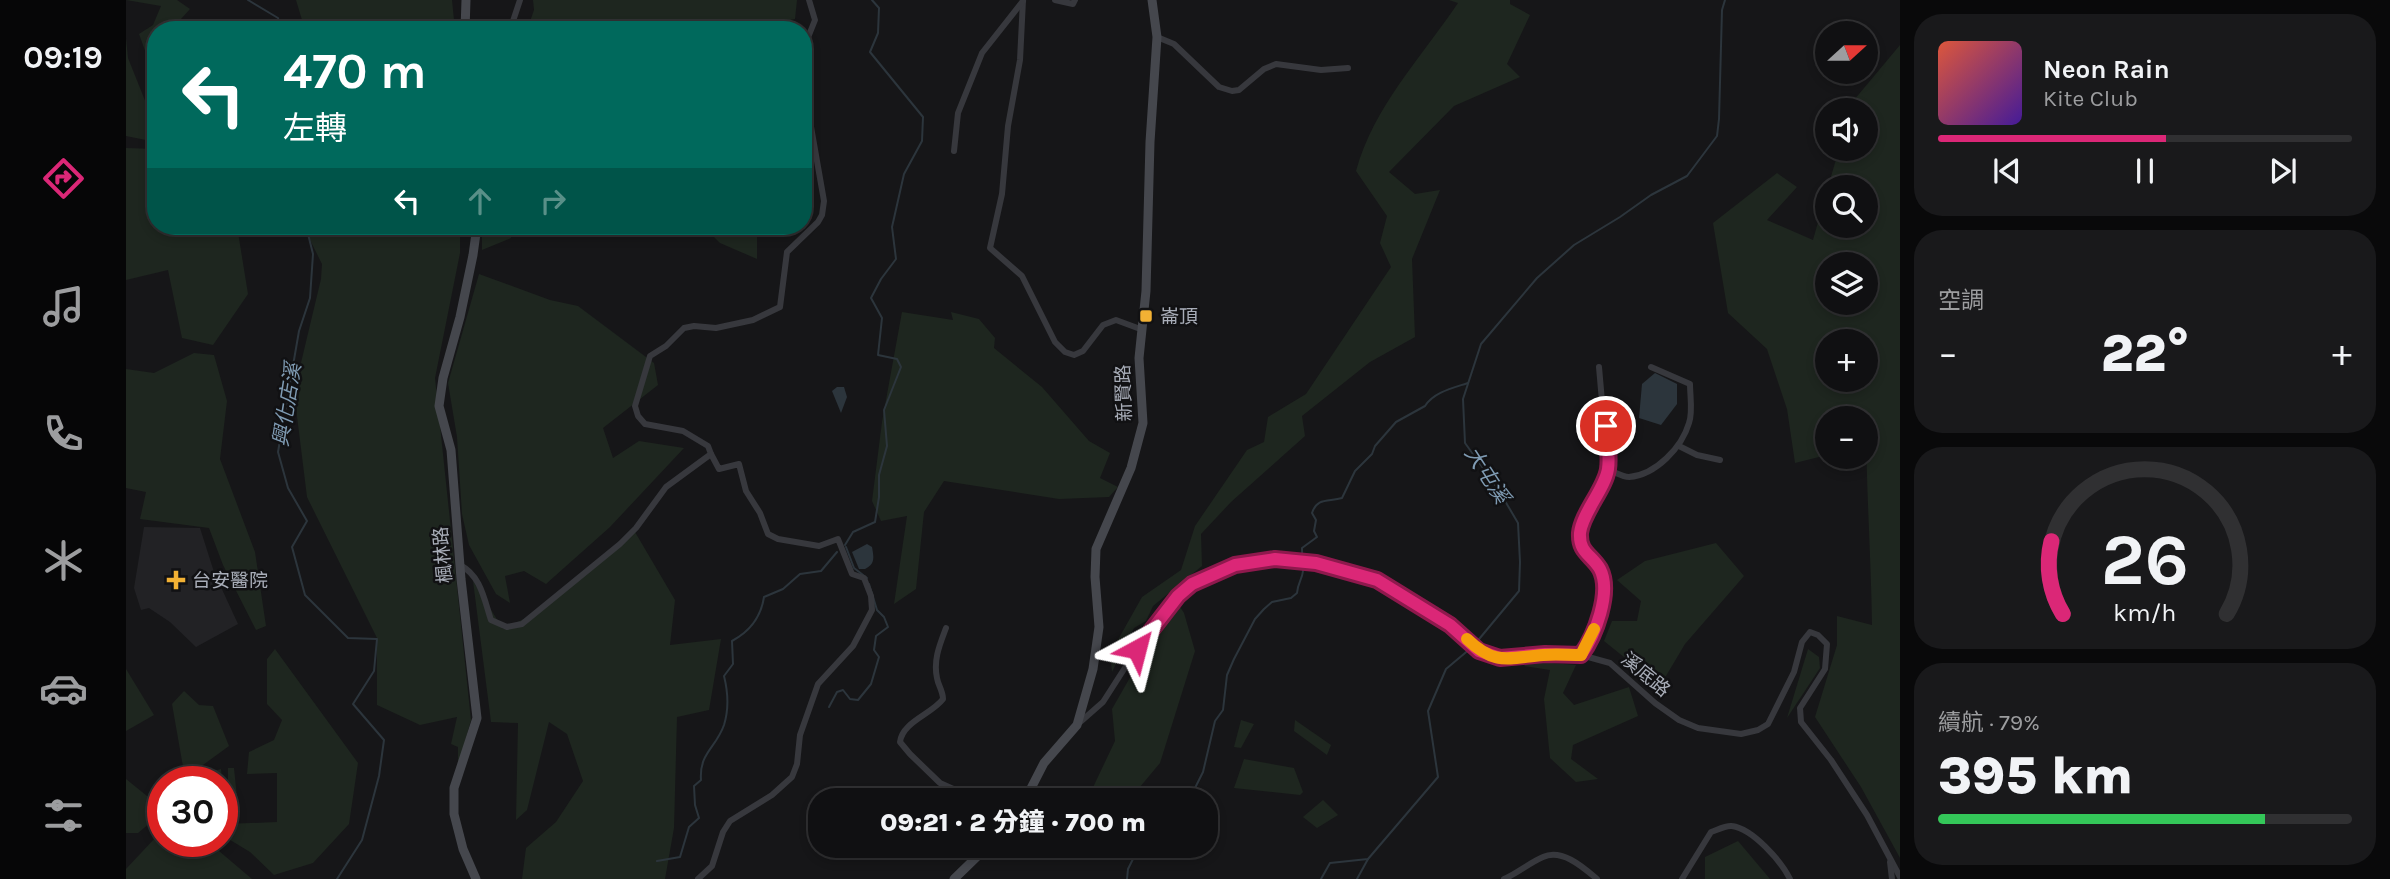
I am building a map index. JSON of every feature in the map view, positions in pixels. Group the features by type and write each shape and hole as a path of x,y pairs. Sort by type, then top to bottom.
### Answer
{"street":[{"path":"465,21 466,0"},
{"path":"514,21 520,0"},
{"path":"809,0 815,20 812,28"},
{"path":"954,150 958,113 982,53 1024,0"},
{"path":"1024,0 1020,60 1008,126 1002,194 990,248 1022,276 1055,342 1065,352 1074,355 1083,352 1103,325 1116,320 1143,330"},
{"path":"1055,0 1073,4 1075,0"},
{"name":"新賢路","path":"1031,788 1044,763 1077,725 1093,669 1098,638 1096,549 1131,468 1143,423 1139,358 1143,330 1157,37 1152,0"},
{"path":"1157,37 1174,44 1219,86 1231,91 1239,90 1264,69 1276,64 1321,70 1348,68"},
{"path":"812,132 824,201 818,222 812,228"},
{"name":"楓林路","path":"476,235 439,406 450,450 477,718 454,788 454,814 463,849 476,879"},
{"path":"698,879 712,866 723,832 730,821 772,795 792,777 797,764 800,735 818,684 853,646 872,610 871,596 863,578 852,574 838,539 819,546 778,539 768,534 760,513 746,491 739,464 719,469 708,446 683,431 645,424 638,416 635,406 650,356 666,346 684,328 716,328 752,320 780,307 787,252 805,235"},
{"path":"1581,655 1600,616 1604,598 1601,570 1582,549 1580,531 1608,470 1599,367"},
{"path":"1608,470 1626,477 1642,474 1679,446 1690,421 1690,384 1651,367"},
{"path":"1679,446 1696,456 1720,460"},
{"path":"460,565 472,572 476,578 491,620 507,627 522,624 620,544 666,487 711,454"},
{"name":"溪底路","path":"1077,725 1103,702 1137,649 1178,596 1192,584 1235,565 1275,559 1307,562 1377,580 1450,625 1479,651 1505,660 1545,654 1581,655 1610,663 1655,703 1679,720 1699,728 1741,734 1758,730 1768,724 1794,672 1801,642 1810,632 1818,635 1827,644 1825,668 1800,708 1801,722 1831,760 1867,815 1900,877"},
{"path":"946,628 935,657 943,699 906,728 901,734 901,742 940,783 951,788"},
{"path":"1682,879 1711,832 1732,826 1749,833 1762,844 1779,860 1790,879"},
{"path":"1504,879 1520,873 1544,856 1555,854 1581,866 1597,879"},
{"path":"954,879 976,858"},
{"path":"1890,860 1892,879"}],"shaded area":[{"path":"126,0 177,0 190,9 179,21 155,21 161,6"},
{"path":"296,0 452,0 454,21 302,21"},
{"path":"533,0 797,0 795,19 784,21 530,21 534,10"},
{"path":"1449,0 1510,0 1510,4 1530,15 1507,64 1520,77 1454,106 1389,172 1415,194 1440,190 1412,259 1415,337 1370,362 1302,416 1305,436 1231,502 1201,534 1202,566 1153,606 1146,621 1134,628 1112,672 1110,654 1142,597 1181,570 1195,526 1247,450 1264,442 1268,417 1306,394 1391,267 1380,243 1387,216 1356,171 1364,147 1386,104 1458,3"},
{"path":"147,29 147,56 139,34"},
{"path":"126,38 128,58 147,106 147,140 126,136"},
{"path":"1900,45 1900,858 1861,787 1815,717 1837,645 1837,616 1872,625 1867,469 1878,469 1878,406 1815,406 1815,458 1795,463 1787,409 1767,349 1728,313 1713,223 1777,173 1797,187 1767,220 1813,240 1815,233 1815,238 1878,238 1878,175 1831,175 1836,161 1878,161 1878,98 1856,98 1867,84 1878,84 1878,71"},
{"path":"126,148 147,149 147,235 238,235 248,294 213,345 182,338 168,270 126,280"},
{"path":"308,235 460,235 460,253 435,378 471,720 458,766 458,747 451,744 457,717 420,725 377,705 377,638 307,497 294,392 321,279 322,264"},
{"path":"482,235 512,235 511,238 482,250"},
{"path":"712,235 757,235 757,259 720,243"},
{"path":"479,274 550,300 578,306 654,363 658,385 603,428 613,458 639,441 684,448 610,527 546,584 524,571 505,576 510,603 496,594 469,545 462,514 457,437 448,383"},
{"path":"902,312 953,320 951,312 979,319 995,338 994,348 1042,387 1089,441 1110,453 1100,478 1118,487 1109,497 1059,499 944,481 924,512 916,589 894,604 907,516 881,521 872,501 882,422"},
{"path":"194,353 214,355 227,401 220,459 255,552 266,626 256,630 223,565 209,528 140,519 146,492 126,488 126,369 154,373"},
{"path":"1655,373 1677,384 1677,404 1661,425 1639,418 1642,384"},
{"path":"837,387 844,387 847,397 841,413 832,391"},
{"name":"台安醫院","path":"144,527 200,528 214,572 238,624 196,647 170,622 149,608 141,610 134,588"},
{"path":"635,532 675,600 670,645 721,639 709,710 677,717 674,828 665,879 522,879 526,848 556,822 583,781 567,734 549,722 527,810 516,820 518,723 491,722 473,581 503,629 532,615"},
{"path":"1716,543 1744,576 1685,644 1660,686 1604,641 1612,621 1637,621 1641,601 1617,580 1645,561"},
{"path":"867,544 872,547 873,560 865,569 859,569 852,552"},
{"path":"1178,604 1184,613 1195,651 1160,763 1139,788 1093,788 1115,741 1112,709 1140,660"},
{"path":"275,649 358,763 349,824 313,863 274,875 250,852 238,845 238,824 277,822 277,773 247,774 249,752 274,740 282,720 267,704 267,659"},
{"path":"1808,649 1819,657 1820,668 1787,718"},
{"path":"1528,661 1576,665 1563,693 1574,705 1629,687 1638,716 1573,745 1571,759 1598,779 1576,782 1550,758 1544,699 1550,670 1524,666"},
{"path":"126,669 154,715 126,731"},
{"path":"184,691 199,705 213,706 229,746 202,766 183,766 172,704"},
{"path":"1241,720 1254,724 1241,748 1234,747"},
{"path":"1295,720 1331,745 1327,755 1294,731"},
{"path":"1244,759 1294,768 1303,792 1300,795 1234,788"},
{"path":"126,779 147,796 147,825 138,833 126,833"},
{"path":"1323,800 1338,815 1317,828 1303,817"},
{"path":"1738,841 1770,879 1705,879 1705,857"},
{"path":"147,847 147,857 226,857 252,879 126,879 126,869"}],"waterway":[{"name":"興化店溪","path":"248,0 279,21"},
{"path":"845,545 853,532 875,522 879,475 887,446 884,410 901,367 897,359 878,355 882,318 871,298 896,259 892,227 904,174 922,141 923,117 870,52 878,33 879,8 872,0"},
{"name":"大屯溪","path":"1475,644 1519,591 1520,562 1518,523 1498,489 1465,443 1463,399 1481,344 1537,278 1574,245 1651,195 1687,176 1717,136 1722,10 1725,0"},
{"name":"興化店溪","path":"308,235 313,254 310,298 299,331 278,452 288,488 307,521 292,547 305,595 348,638 377,639 374,671 353,704 384,740 379,776 362,840 337,879"},
{"path":"1195,788 1203,772 1215,721 1223,710 1227,675 1234,659 1255,619 1264,609 1272,602 1291,598 1297,593 1303,571 1302,548 1317,537 1314,531 1316,520 1312,513 1314,508 1320,502 1342,498 1355,471 1372,454 1375,446 1396,422 1425,406 1439,394 1468,383"},
{"path":"846,547 854,568 867,578"},
{"path":"657,861 680,857 689,827 699,818 694,786 701,780 705,757 721,733 726,719 724,676 733,664 732,641 754,623 764,597 783,589 800,574 821,571 837,552"},
{"path":"829,707 837,692 843,690 850,699 858,700 871,684 879,657 874,650 876,636 888,627 877,610 869,584"},
{"name":"大屯溪","path":"1321,879 1330,863 1368,859 1438,777 1428,711 1446,669 1471,648"},
{"path":"1127,879 1134,858"},
{"path":"1357,879 1368,859"}],"slow traffic":[{"path":"1467,639 1479,651 1505,660 1545,654 1581,655 1594,629"}],"place":[{"name":"崙頂","path":"1146,316"},
{"name":"台安醫院","path":"176,580"}],"route":[{"path":"1137,649 1178,596 1192,584 1235,565 1275,559 1316,563 1377,580 1450,625 1479,651 1505,660 1545,654 1581,655 1600,616 1604,598 1601,570 1582,549 1580,531 1608,470 1606,426"}]}
